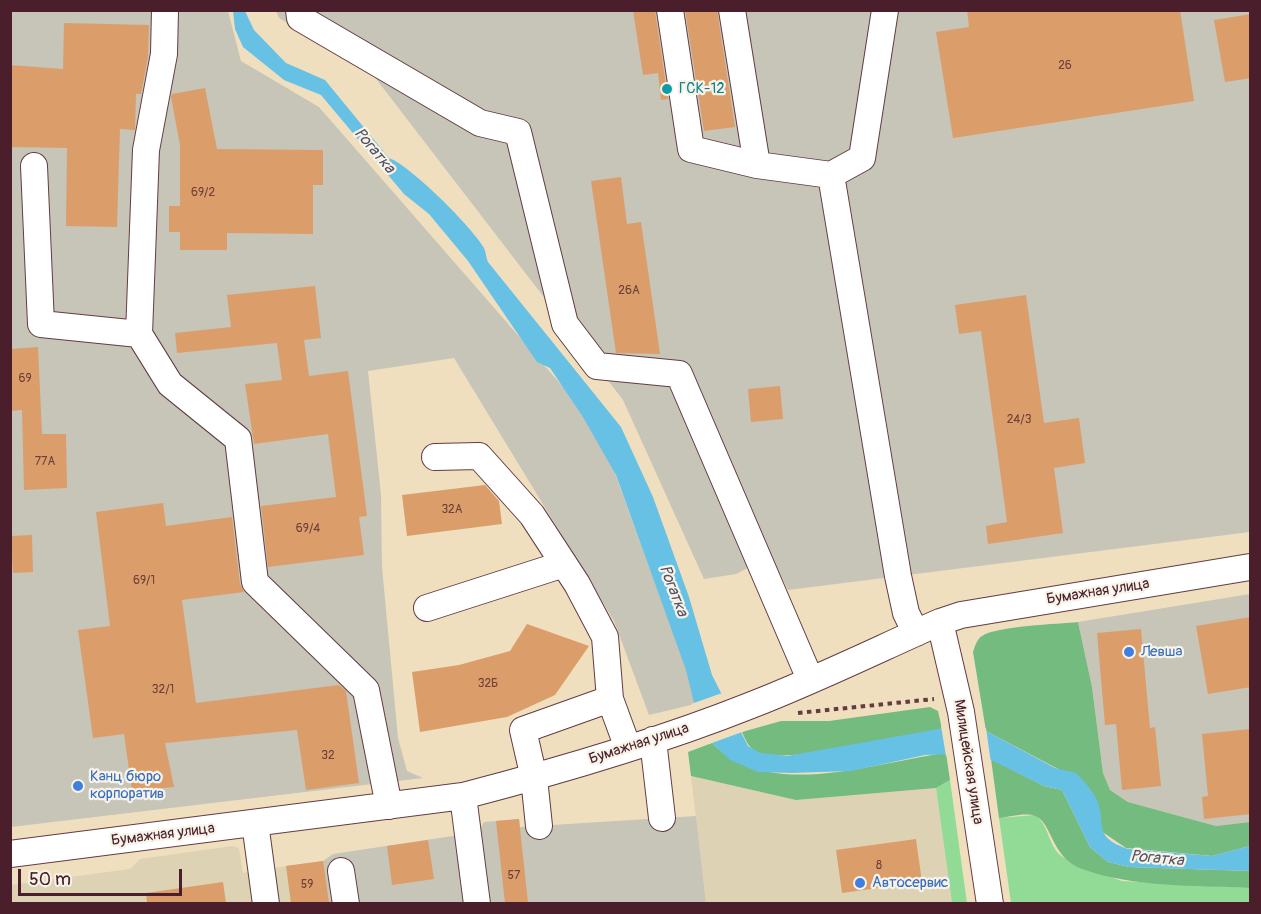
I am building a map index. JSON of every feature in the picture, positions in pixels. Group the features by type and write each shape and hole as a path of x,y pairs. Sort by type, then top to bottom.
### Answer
{"street":[{"path":"165,10 164,54 146,150 139,334 170,384 238,439 255,582 366,690 388,806"},
{"path":"299,10 300,18 480,123 518,132 565,324 597,366 679,375 810,679"},
{"path":"670,10 691,149 757,165 831,175 862,158 881,14"},
{"path":"732,10 757,165"},
{"path":"34,166 41,324 139,334"},
{"path":"831,175 898,576 906,613 916,633"},
{"path":"435,457 479,456 532,515 564,564 604,637 609,699 628,748"},
{"path":"427,608 564,564"},
{"name":"Бумажная улица","path":"10,854 462,796 534,778 681,732 750,706 940,622 961,615 1251,567"},
{"name":"Милицейская улица","path":"940,622 961,711 990,903"},
{"path":"539,826 534,778 523,730 609,699"},
{"path":"653,740 662,818"},
{"path":"462,796 477,903"},
{"path":"255,823 266,903"},
{"path":"341,871 346,903"}],"path":[{"path":"788,714 938,700"}],"shaded area":[{"path":"10,11 228,11 241,61 319,107 598,427 699,703 649,715 614,621 454,358 368,371 381,495 382,567 398,738 407,771 423,778 11,827"},
{"path":"276,11 1250,11 1250,532 788,590 771,556 736,574 704,579 623,400 370,71 279,18"},
{"path":"1250,594 1250,822 1216,826 1128,802 1110,790 1103,773 1092,687 1078,622"},
{"path":"691,776 796,800 936,788 952,903 706,903"},
{"path":"696,816 706,903 291,903 286,866 323,861 333,854 479,832 484,822 519,819 520,827"},
{"path":"232,846 239,848 243,873 286,866 291,903 11,903 10,885 130,869 140,859"}],"green space":[{"path":"1078,622 1092,687 1103,773 1110,790 1128,802 1216,826 1250,822 1250,846 1212,856 1126,848 1104,833 1060,770 986,731 973,652 979,639 1000,630"},
{"path":"930,707 938,711 942,729 820,752 795,755 759,753 750,747 742,732 781,721 829,721"},
{"path":"712,743 736,761 763,771 793,774 824,774 946,753 950,780 936,788 796,800 691,776 688,752"},
{"path":"991,759 1044,786 1062,790 1090,847 1108,862 1129,867 1250,871 1250,888 1144,883 1082,869 1064,857 1041,820 1035,816 999,818"},
{"path":"950,780 967,903 952,903 936,788"},
{"path":"1035,815 1043,824 1056,851 1081,866 1122,881 1250,888 1250,903 1011,903 999,818"}],"water":[{"name":"Рогатка","path":"233,11 245,11 254,30 286,63 325,80 389,158 412,173 455,213 478,239 484,248 488,262 621,427 653,497 689,597 712,675 748,746 760,753 787,756 950,727 986,731 1055,768 1076,773 1097,800 1102,829 1116,844 1128,849 1212,856 1250,846 1250,871 1129,867 1108,862 1090,847 1062,790 1044,786 977,753 925,755 851,771 792,773 758,772 730,760 712,743 695,707 686,670 616,475 583,417 550,368 537,362 468,261 429,214 404,194 321,95 284,80 243,47 235,29"}],"pier":[{"path":"725,692 745,731 709,744 691,704"},
{"path":"950,724 986,728 991,763 976,756 946,756 941,726"}],"building":[{"path":"633,10 655,10 668,99 661,100 658,73 643,75"},
{"path":"685,10 717,10 735,127 704,131"},
{"path":"967,10 1180,10 1194,101 953,138 936,32 969,27"},
{"path":"1251,14 1251,78 1225,82 1214,20"},
{"path":"64,23 149,25 148,57 141,94 136,94 135,130 120,129 117,227 66,226 67,148 10,147 10,65 63,69"},
{"path":"205,88 217,149 323,150 323,185 313,185 313,234 227,233 227,250 180,250 180,232 169,232 169,206 180,206 180,145 171,97 172,94"},
{"path":"621,177 627,224 641,222 660,354 616,353 591,181"},
{"path":"315,286 321,338 304,340 309,376 348,371 367,516 359,517 364,555 268,567 261,506 336,497 328,434 254,444 245,384 282,380 277,343 177,353 175,333 231,327 227,295"},
{"path":"1026,295 1044,423 1079,418 1085,463 1054,468 1063,533 988,544 986,526 1007,522 981,331 959,334 955,305"},
{"path":"38,347 42,434 66,434 67,488 24,490 22,410 10,411 10,349"},
{"path":"780,386 783,419 751,422 748,389"},
{"path":"485,485 499,501 502,524 407,536 402,495"},
{"path":"163,503 166,526 232,517 240,584 244,592 182,600 196,703 339,685 346,691 359,783 306,790 297,730 165,743 174,787 132,791 124,734 93,738 78,630 110,626 96,512"},
{"path":"32,535 33,572 13,573 11,536"},
{"path":"1251,617 1251,687 1208,694 1196,626"},
{"path":"527,624 589,646 555,695 507,717 420,732 412,672 459,665 510,651"},
{"path":"1141,629 1150,728 1155,727 1161,786 1122,790 1116,724 1105,725 1097,633"},
{"path":"1251,729 1251,814 1204,819 1202,797 1208,796 1202,734"},
{"path":"519,819 528,903 505,903 496,821"},
{"path":"916,839 922,882 842,893 836,850"},
{"path":"428,840 434,879 392,885 387,846"},
{"path":"323,861 329,903 291,903 286,866"},
{"path":"223,882 226,903 147,903 146,893"}],"place":[{"name":"ГСК-12","path":"667,89"},
{"name":"Левша","path":"1129,652"},
{"name":"Канц бюро корпоратив","path":"78,786"},
{"name":"Автосервис","path":"860,883"}]}
